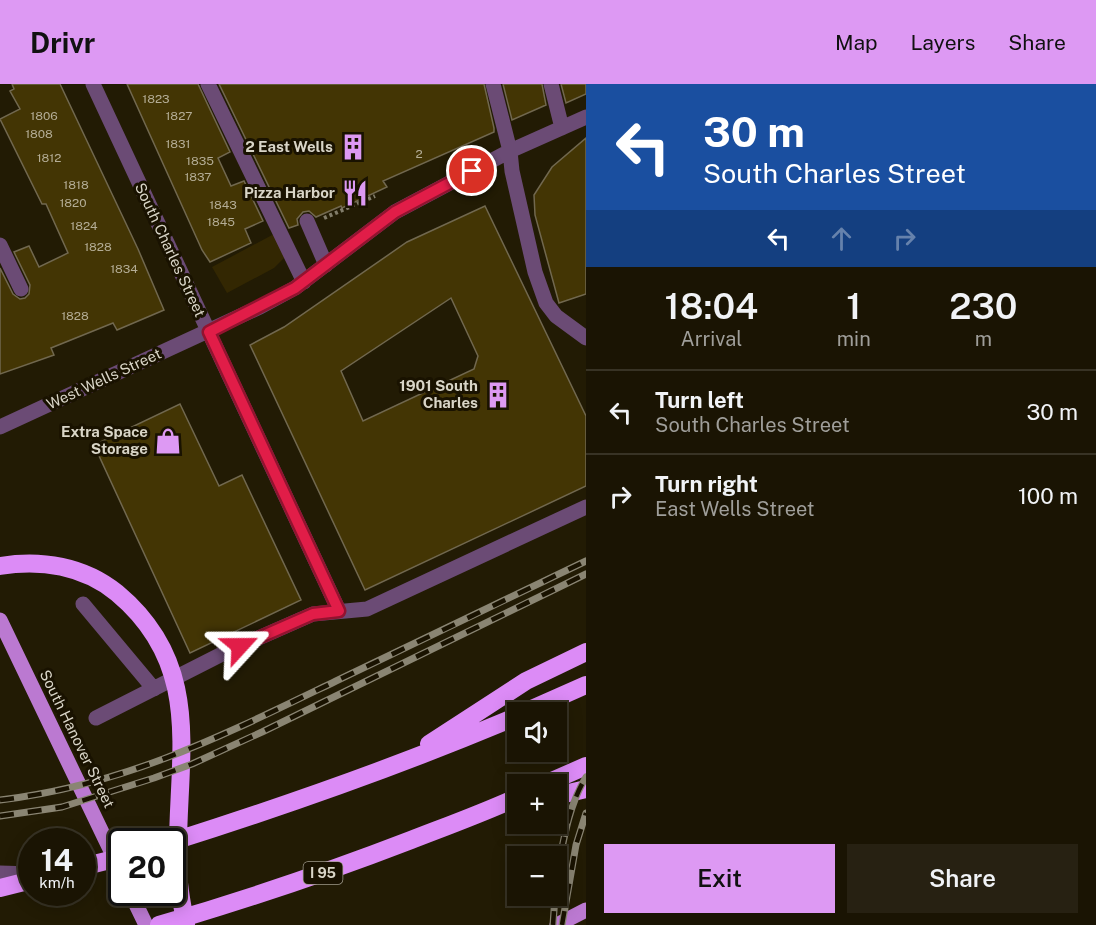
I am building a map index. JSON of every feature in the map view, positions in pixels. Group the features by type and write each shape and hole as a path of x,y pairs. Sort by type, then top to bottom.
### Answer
{"highway":[{"path":"0,566 39,564 76,571 109,587 140,615 153,631 172,669 178,688 182,733 172,828"},
{"path":"392,767 526,681 586,652"},
{"path":"548,702 586,685"},
{"path":"186,837 392,767 507,720"},
{"path":"567,774 586,766"},
{"path":"567,793 586,789"},
{"name":"I 95","path":"159,925 273,891 507,802"},
{"path":"483,813 507,808"},
{"path":"0,888 18,884"},
{"path":"183,906 186,925"}],"main road":[{"name":"South Hanover Street","path":"0,620 108,845"},
{"path":"136,906 146,925"},
{"path":"557,925 586,910"}],"street":[{"name":"South Charles Street","path":"93,84 339,611"},
{"path":"208,84 304,282"},
{"path":"493,84 535,272 546,303 556,316 586,338"},
{"path":"551,84 562,128"},
{"name":"West Wells Street","path":"0,427 260,307 304,282 395,212 510,152 586,117"},
{"path":"313,220 326,265"},
{"path":"0,245 21,289"},
{"path":"96,718 222,654 313,614 368,609 586,507"},
{"path":"84,604 154,689"},
{"path":"186,836 350,773"},
{"path":"0,873 18,874"}],"path":[{"path":"313,220 375,196"}],"shaded area":[{"path":"274,234 285,257 274,268 227,293 212,267"}],"building":[{"path":"12,84 60,84 138,249 164,310 117,330 113,323 51,348 54,355 0,374 0,268 13,294 20,299 25,298 29,294 30,285 14,252 29,246 39,267 68,253 46,204 42,204 0,119 20,109 10,91 14,89"},
{"path":"127,84 198,84 230,152 218,158 231,186 244,181 263,221 245,229 251,243 210,262 202,250"},
{"name":"2 East Wells","path":"219,84 484,84 494,132 383,181 387,187 342,208 341,206 316,217 309,211 303,212 297,219 298,225 289,228"},
{"path":"503,84 542,84 546,105 512,120"},
{"path":"561,84 586,84 586,94 566,103"},
{"path":"586,138 586,294 559,303 535,215 534,195 552,167"},
{"name":"1901 South Charles","path":"485,206 586,416 586,486 365,590 250,345 284,327 407,242","holes":["451,298 478,356 474,369 363,421 341,371"]},
{"path":"180,404 219,486 242,475 301,600 190,653 94,445"}],"railway":[{"path":"0,800 90,783 173,755 254,720 586,561"},
{"path":"0,816 62,807 192,764 586,574"},
{"path":"563,846 570,813 586,777"},
{"path":"562,925 576,845 586,813"},
{"path":"553,925 554,906"}],"place":[{"name":"2 East Wells","path":"353,147"},
{"name":"Pizza Harbor","path":"355,193"},
{"name":"1901 South Charles","path":"498,395"},
{"name":"Extra Space Storage","path":"168,441"}],"route":[{"path":"240,646 313,614 339,611 209,332 295,288 395,212 472,171"}]}
